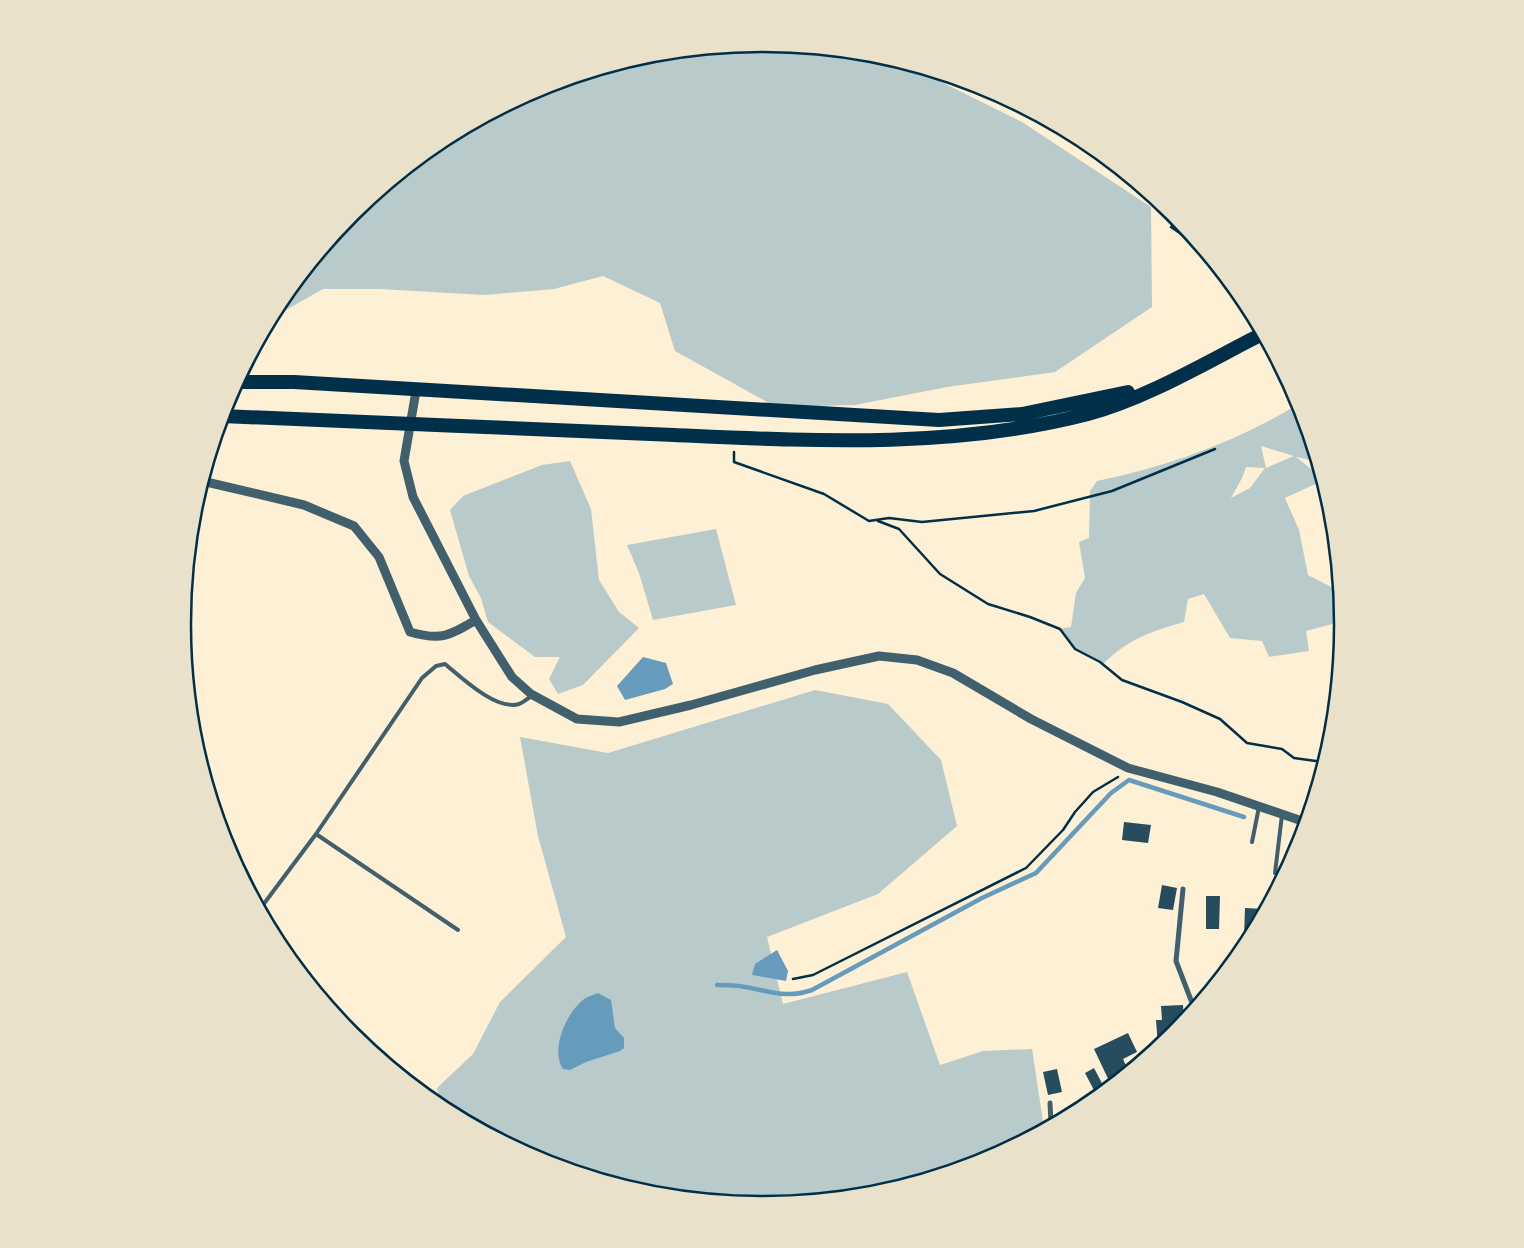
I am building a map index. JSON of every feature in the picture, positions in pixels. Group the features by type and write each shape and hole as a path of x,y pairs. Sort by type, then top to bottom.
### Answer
{"highway":[{"path":"230,416 734,438 917,439 973,435 1018,429 1088,414 1130,400 1256,337"},
{"path":"244,382 294,382 416,391 939,420 1022,414 1158,386"}],"street":[{"path":"416,391 404,461 413,497 476,620 512,677 534,695 577,719 619,722 691,705 815,670 879,656 917,660 953,673 1031,718 1128,768 1217,792 1299,820"},
{"path":"208,483 304,505 354,526 379,557 410,632 432,639 458,631 476,620"},
{"path":"1184,889 1176,961 1192,1002"},
{"path":"1050,1102 1051,1117"}],"lane":[{"path":"264,905 316,834 422,678 436,666 445,664 484,694 504,704 519,704 534,695"},
{"path":"1252,842 1259,806"},
{"path":"1274,873 1282,814"},
{"path":"316,834 458,930"}],"path":[{"path":"1171,227 1176,231"},
{"path":"734,438 734,462 824,494 869,521 889,518 922,522 1034,511 1112,491 1216,449"},
{"path":"876,521 899,529 940,574 988,604 1060,629 1075,649 1100,662 1122,680 1182,702 1220,719 1247,743 1282,749 1294,758 1317,761"},
{"path":"793,979 813,975 1026,868 1063,830 1093,792 1112,781 1128,768"}],"shaded area":[{"path":"762,52 837,57 873,63 939,81 1022,122 1151,207 1152,307 1055,372 947,387 855,405 776,407 675,351 660,303 603,276 554,289 483,295 381,289 323,289 284,311 332,247 358,220 385,194 444,149 509,111 543,96 614,72 687,57"},
{"path":"1291,408 1309,460 1296,457 1312,470 1316,484 1285,498 1299,530 1308,575 1332,587 1334,624 1306,631 1309,651 1269,657 1262,641 1230,638 1204,594 1188,599 1184,622 1140,637 1121,649 1103,664 1075,649 1060,629 1071,627 1076,593 1085,578 1079,542 1089,538 1090,491 1097,481 1173,461 1246,432","holes":["1261,446 1294,456 1266,468","1246,467 1265,468 1250,488 1231,498"]},
{"path":"570,461 591,509 599,580 619,612 639,628 583,685 558,694 549,679 560,657 535,657 488,622 481,598 469,576 450,510 463,496 542,465"},
{"path":"716,529 736,605 653,620 639,573 627,545"},
{"path":"815,690 888,704 941,760 957,826 878,894 767,937 783,1004 907,972 940,1065 983,1051 1032,1049 1043,1122 981,1152 910,1176 837,1191 762,1196 687,1191 651,1185 578,1165 509,1137 438,1095 437,1088 473,1054 500,1002 566,937 538,836 520,737 608,753"}],"water":[{"path":"643,657 666,663 673,684 665,689 625,700 617,686"},
{"path":"777,950 788,971 786,981 752,975 755,964"},
{"path":"598,993 611,1000 615,1028 624,1038 624,1048 570,1070 563,1069 559,1061 558,1052 559,1042 566,1022 577,1005 584,999"}],"building":[{"path":"1124,822 1151,825 1148,843 1122,840"},
{"path":"1162,885 1177,888 1173,910 1158,908"},
{"path":"1206,896 1220,896 1219,929 1206,929"},
{"path":"1245,908 1258,909 1257,910 1244,930"},
{"path":"1183,1005 1183,1010 1157,1036 1156,1020 1162,1020 1161,1006"},
{"path":"1128,1033 1137,1052 1123,1059 1126,1065 1108,1079 1094,1049"},
{"path":"1094,1068 1102,1083 1093,1089 1085,1073"},
{"path":"1057,1069 1062,1092 1048,1095 1043,1072"}],"waterway":[{"path":"717,985 738,986 786,994 803,993 812,990 982,898 1036,873 1111,793 1129,780 1244,817"}]}
